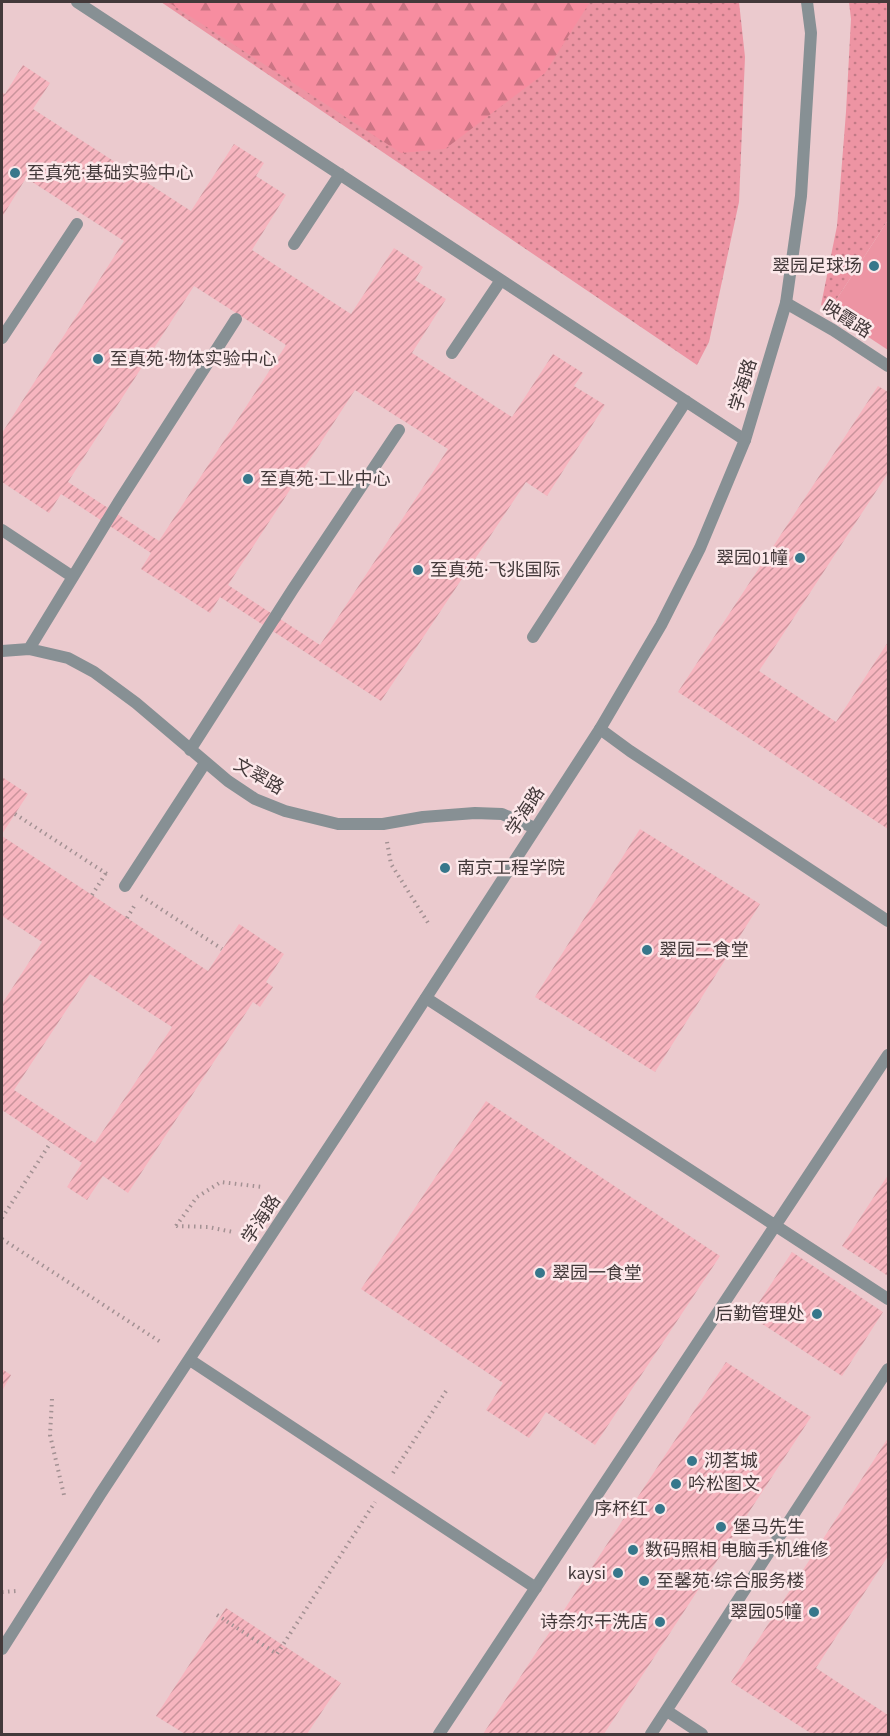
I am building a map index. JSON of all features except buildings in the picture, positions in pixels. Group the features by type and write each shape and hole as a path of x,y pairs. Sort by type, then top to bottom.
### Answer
{"street":[{"path":"77,2 745,440"},
{"name":"学海路","path":"2,1649 101,1493 600,729 661,625 700,548 745,440 786,303 801,196 810,33 807,2"},
{"path":"294,244 339,174"},
{"path":"2,338 77,224"},
{"path":"452,353 501,280"},
{"name":"映霞路","path":"786,303 888,366"},
{"path":"29,649 236,319"},
{"path":"533,637 686,401"},
{"path":"190,750 293,589 399,430"},
{"path":"2,530 73,577"},
{"name":"文翠路","path":"2,651 29,649 68,658 94,672 136,703 204,763 255,799 285,811 338,824 383,824 423,817 475,813 502,814 535,828"},
{"path":"600,729 888,921"},
{"path":"125,886 204,763"},
{"path":"426,998 888,1299"},
{"path":"438,1734 777,1226 888,1055"},
{"path":"190,1360 536,1588"},
{"path":"651,1734 887,1374"},
{"path":"667,1711 702,1734"}],"path":[{"path":"383,824 392,864 430,926"},
{"path":"92,895 106,873"},
{"path":"126,918 140,896"},
{"path":"2,1218 51,1142"},
{"path":"233,1232 208,1227 176,1226 197,1197 221,1182 262,1187"},
{"path":"2,1239 162,1343"},
{"path":"217,1615 277,1654 448,1388"},
{"path":"52,1399 50,1435 64,1495"}],"shaded area":[{"name":"南京工程学院","path":"2,2 888,2 888,1734 2,1734"},
{"path":"161,2 739,2 745,57 739,202 709,342 697,365"},
{"path":"849,2 888,2 888,220 829,311 821,305 837,226 851,19"},
{"name":"翠园足球场","path":"888,220 888,350 829,311"}],"green space":[{"path":"168,2 590,2 545,73 445,149 401,153"}],"place":[{"name":"至真苑·基础实验中心","path":"15,173"},
{"name":"翠园足球场","path":"874,266"},
{"name":"至真苑·物体实验中心","path":"98,359"},
{"name":"至真苑·工业中心","path":"248,479"},
{"name":"翠园01幢","path":"800,558"},
{"name":"至真苑·飞兆国际","path":"418,570"},
{"name":"南京工程学院","path":"445,868"},
{"name":"翠园二食堂","path":"647,950"},
{"name":"翠园一食堂","path":"540,1273"},
{"name":"后勤管理处","path":"817,1314"},
{"name":"沏茗城","path":"692,1461"},
{"name":"吟松图文","path":"676,1484"},
{"name":"序杯红","path":"660,1509"},
{"name":"堡马先生","path":"721,1527"},
{"name":"数码照相 电脑手机维修","path":"633,1550"},
{"name":"kaysi","path":"618,1573"},
{"name":"至馨苑·综合服务楼","path":"644,1581"},
{"name":"翠园05幢","path":"814,1612"},
{"name":"诗奈尔干洗店","path":"660,1622"}]}
